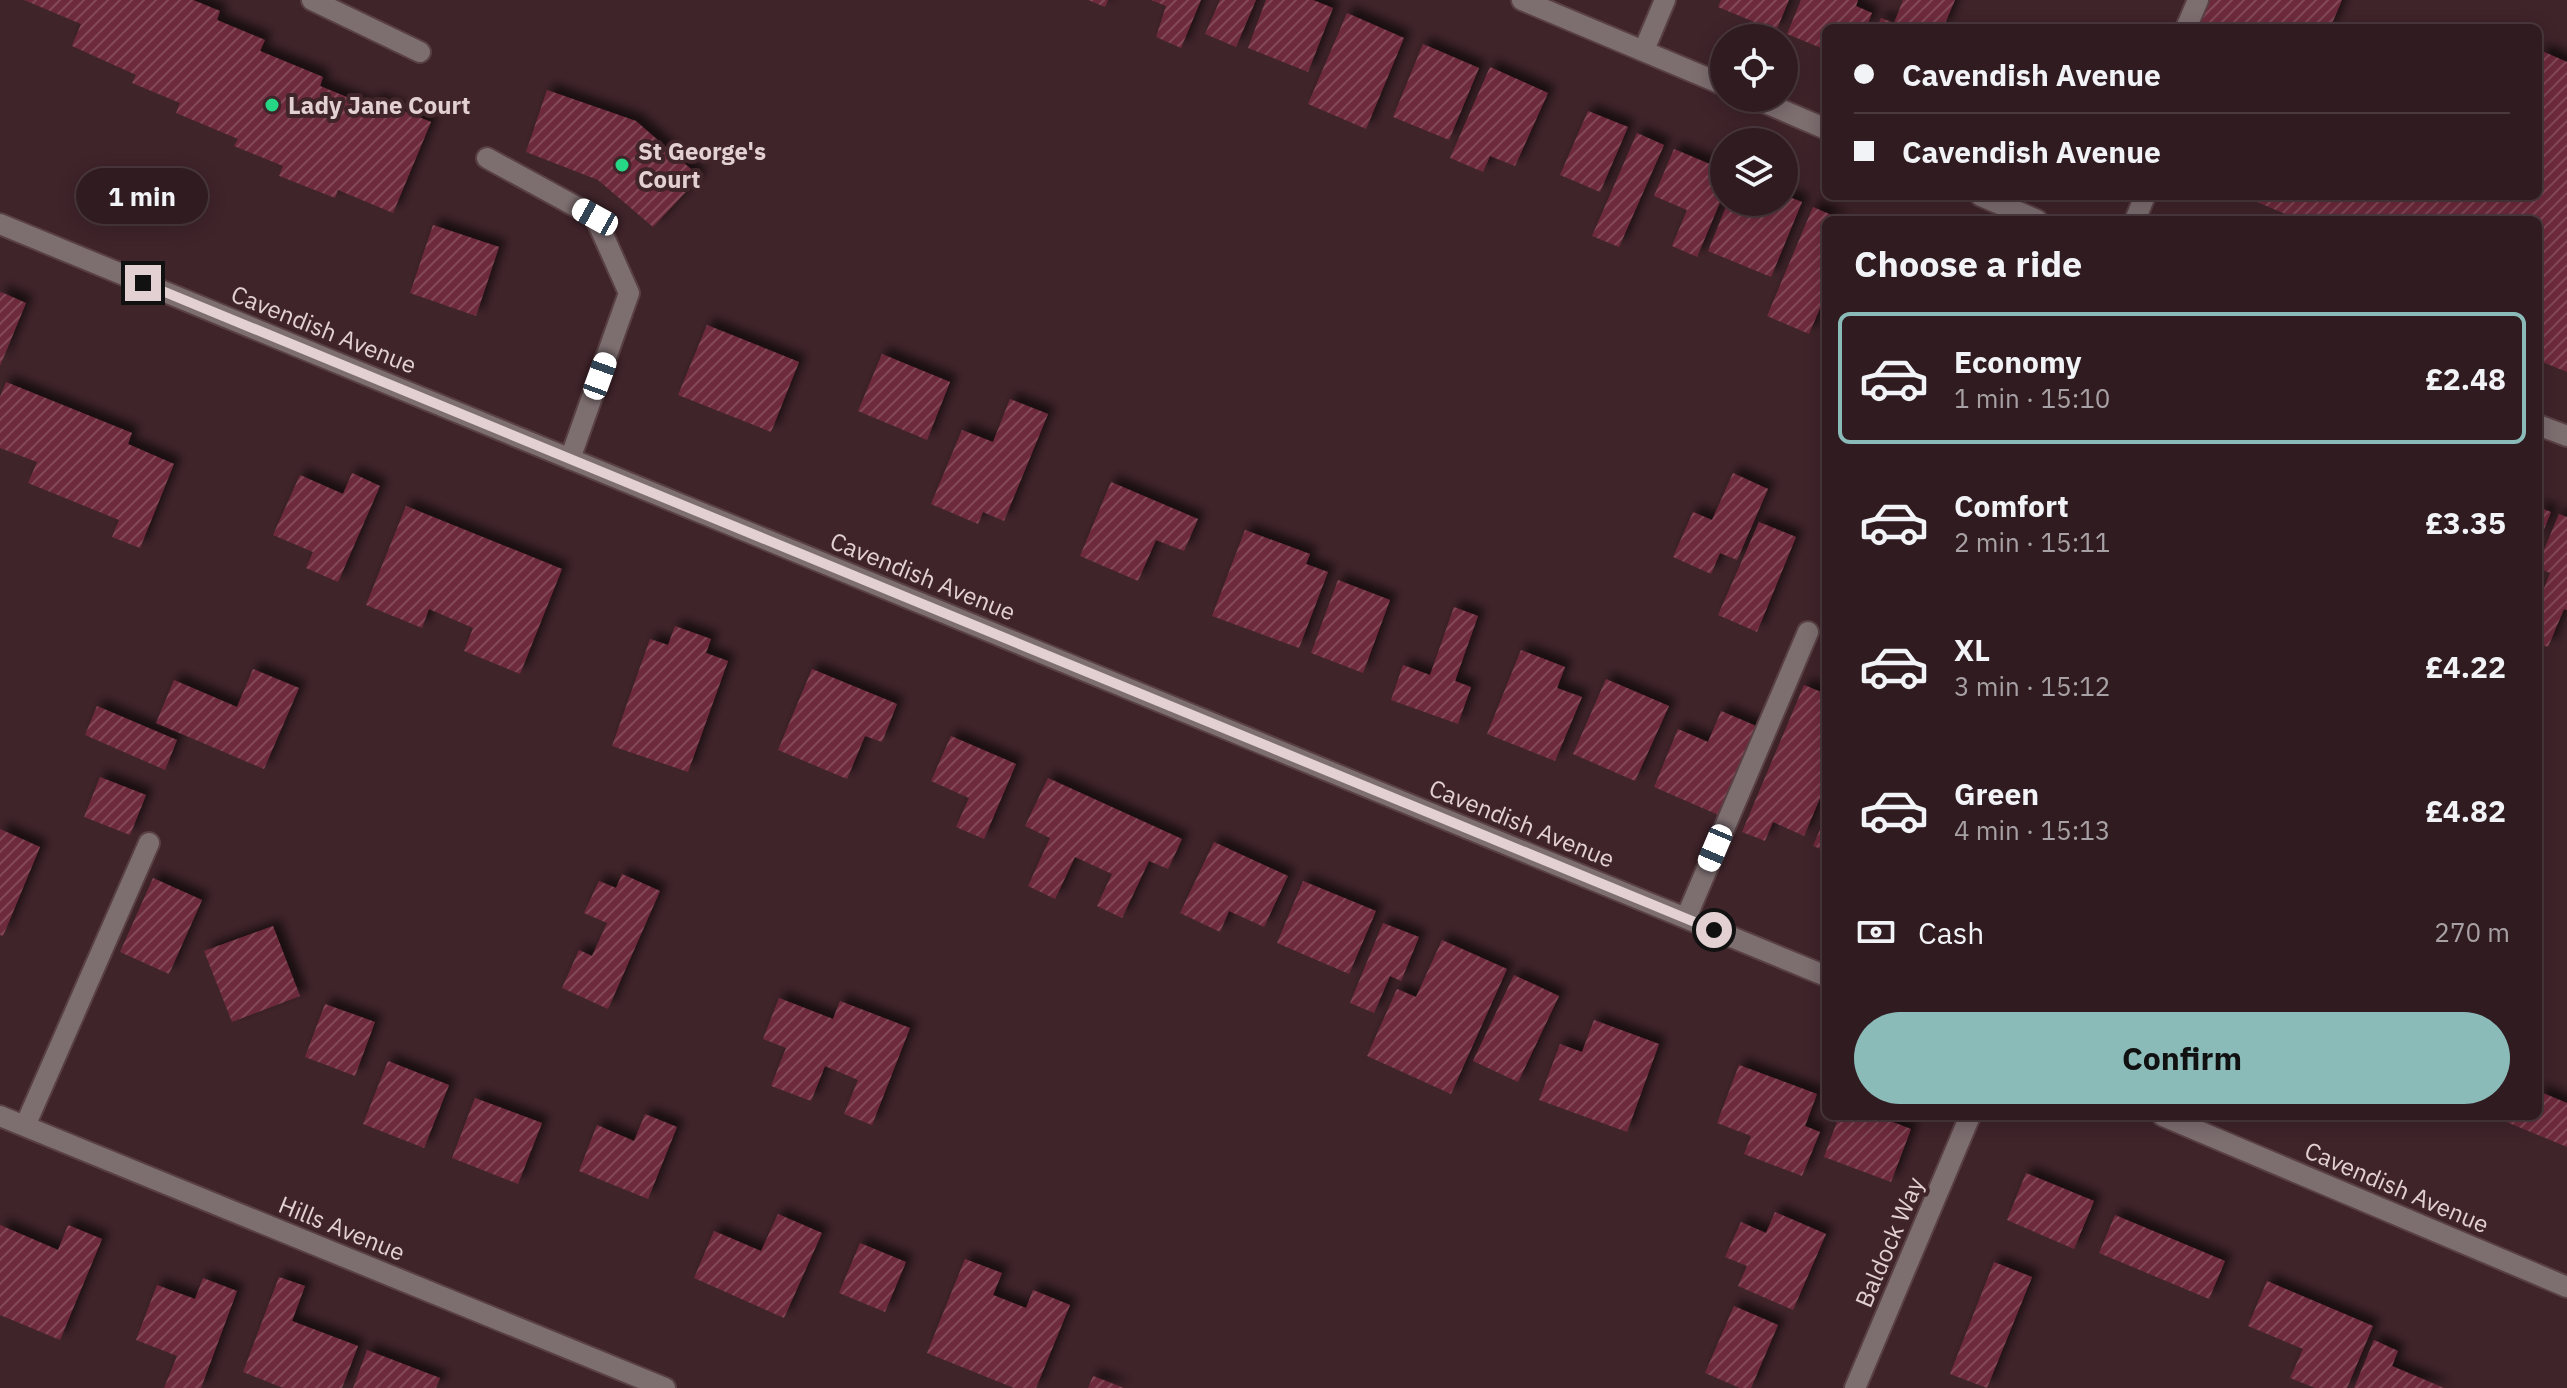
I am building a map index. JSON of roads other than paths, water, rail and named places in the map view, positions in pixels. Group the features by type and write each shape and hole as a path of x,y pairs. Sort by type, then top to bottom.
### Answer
{"street":[{"path":"312,0 420,52"},
{"path":"1522,0 1710,79"},
{"path":"1644,50 1665,0"},
{"path":"2188,24 2198,0"},
{"path":"1787,112 1822,127"},
{"path":"487,158 595,217 629,293 570,459"},
{"path":"1990,200 2028,216"},
{"name":"Cavendish Avenue","path":"0,224 1822,974"},
{"path":"2542,427 2567,436"},
{"path":"1686,918 1808,632"},
{"path":"25,1126 149,843"},
{"name":"Hills Avenue","path":"0,1116 665,1388"},
{"name":"Baldock Way","path":"1855,1388 1968,1120"},
{"name":"Cavendish Avenue","path":"2172,1120 2567,1287"}],"place":[{"name":"Lady Jane Court","path":"272,105"},
{"name":"St George's Court","path":"622,165"}]}
